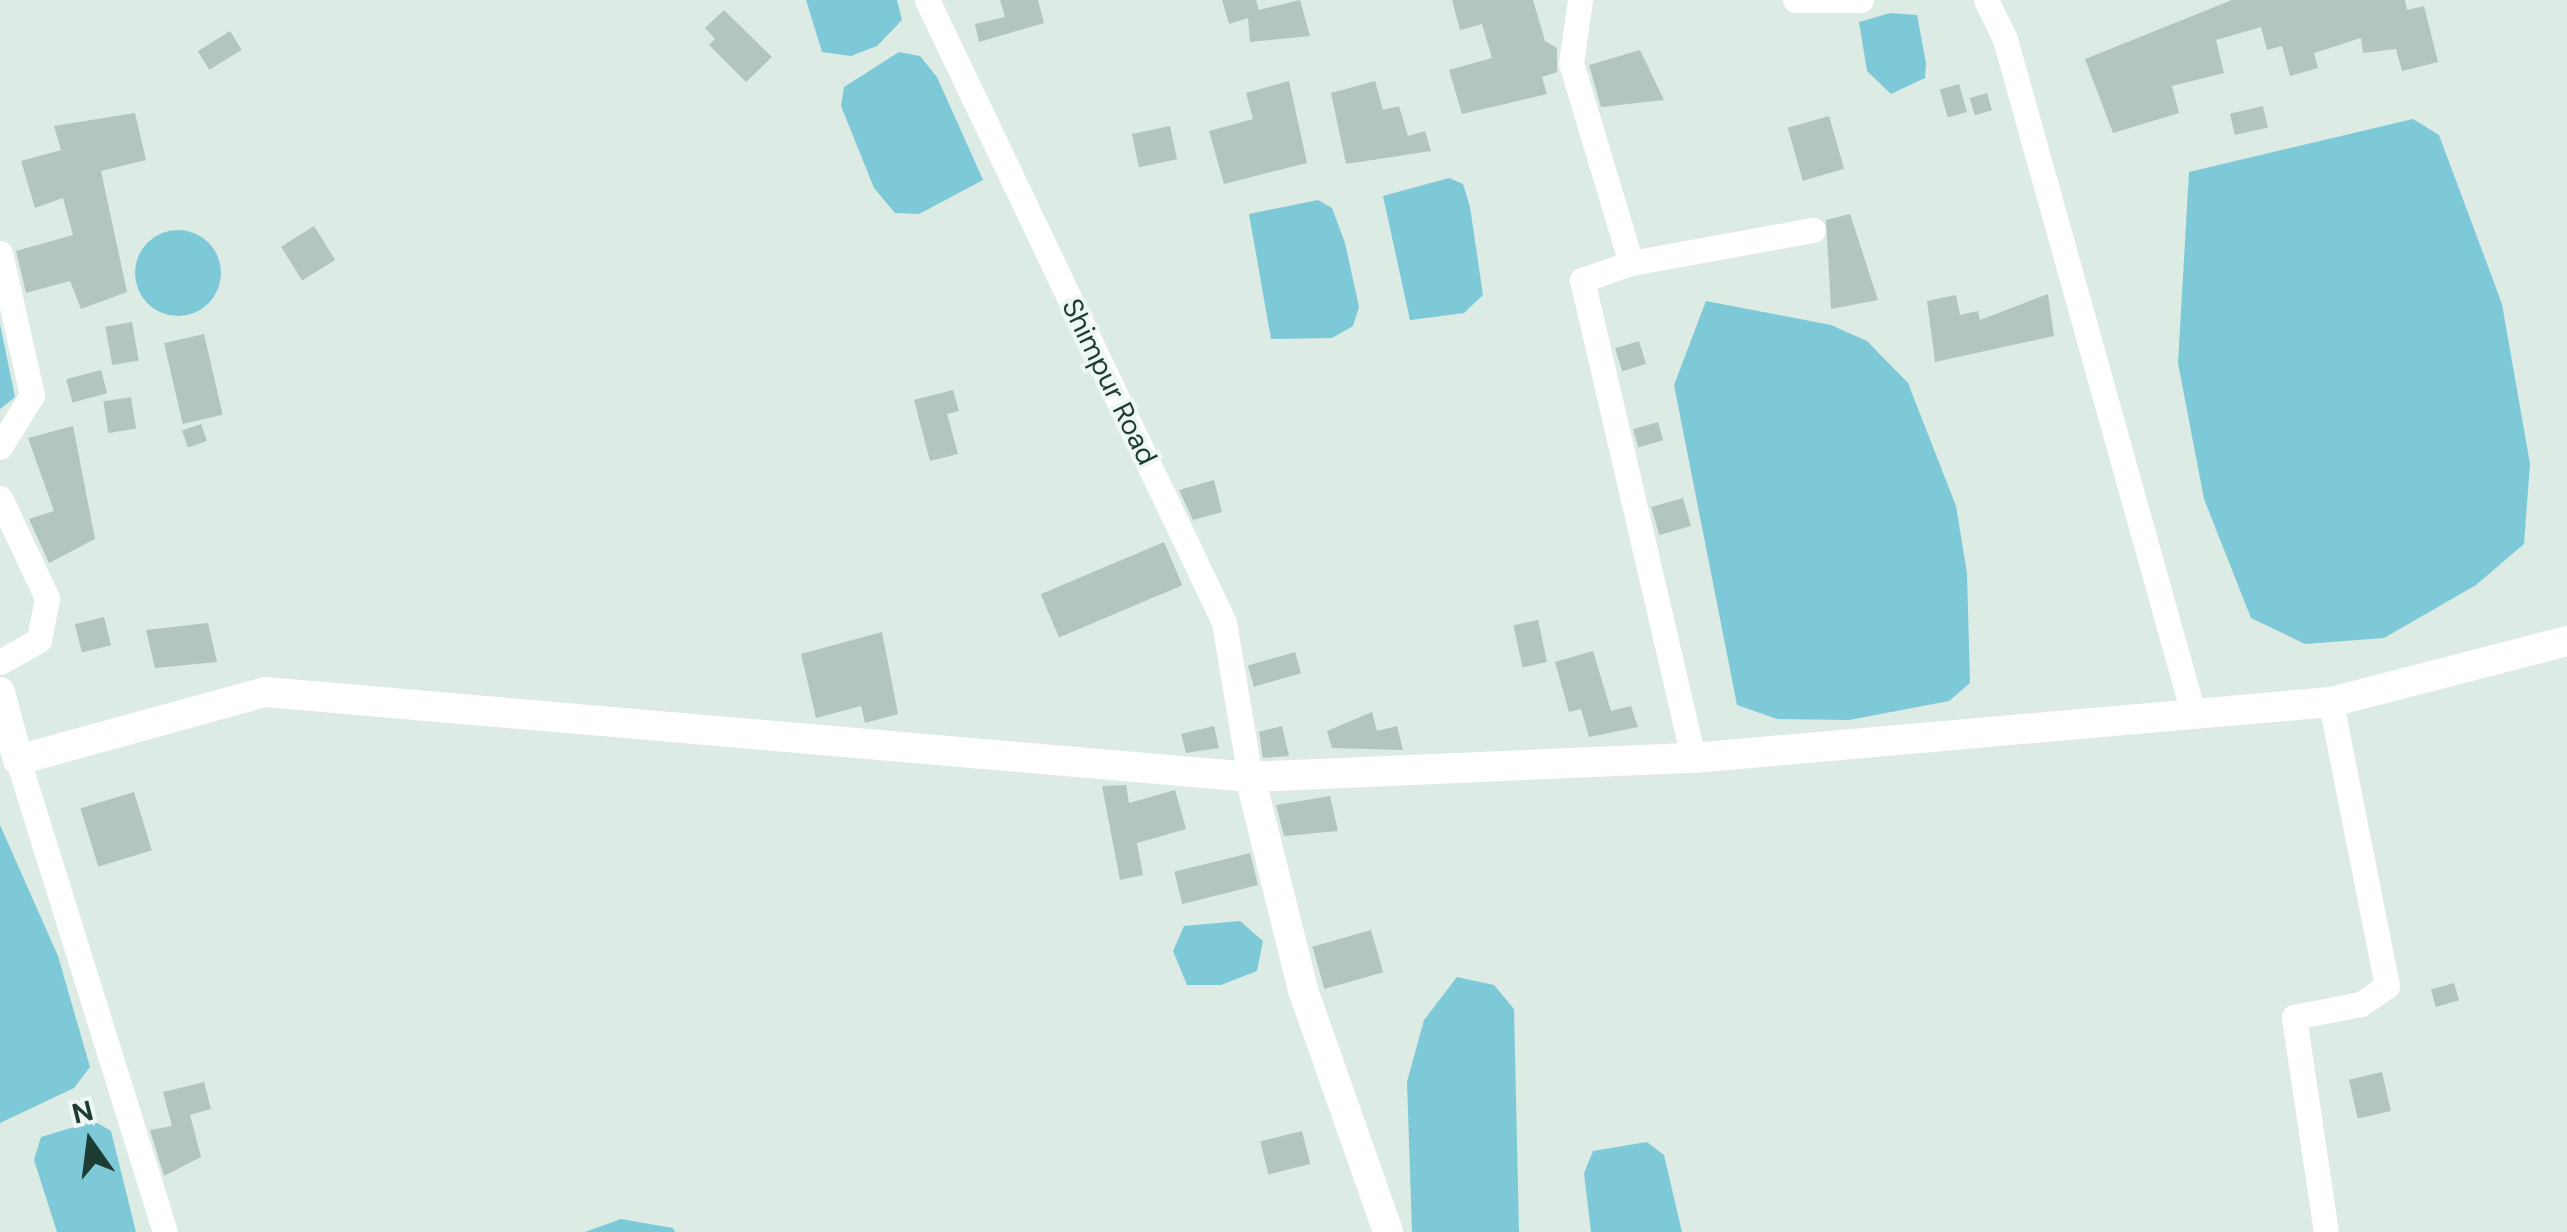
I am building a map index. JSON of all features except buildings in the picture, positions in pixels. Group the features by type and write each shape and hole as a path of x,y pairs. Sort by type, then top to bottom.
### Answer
{"street":[{"name":"Shimpur Road","path":"927,0 1224,622 1250,776"},
{"path":"1580,0 1571,63 1631,264"},
{"path":"1795,0 1861,0"},
{"path":"1986,0 2005,39 2192,710"},
{"path":"1693,758 1582,280 1631,264 1813,230"},
{"path":"0,253 32,395 0,447"},
{"path":"0,498 47,598 39,640 0,662"},
{"path":"18,760 266,692 1250,776 1693,758 2192,710 2331,702 2567,642"},
{"path":"0,692 165,1232"},
{"path":"2326,1232 2294,1017 2361,1004 2388,986 2331,702"},
{"path":"1250,776 1303,990 1388,1232"}],"water":[{"path":"806,0 897,0 902,20 877,46 851,56 822,52"},
{"path":"1890,13 1917,15 1926,63 1925,78 1891,94 1867,71 1859,22"},
{"path":"899,52 920,56 937,77 983,180 919,214 895,213 874,188 841,106 844,87"},
{"path":"2413,119 2439,135 2502,304 2530,464 2524,544 2476,585 2384,638 2305,644 2251,618 2204,499 2178,363 2189,172"},
{"path":"1449,178 1463,184 1470,207 1483,295 1464,313 1410,320 1383,196"},
{"path":"1318,200 1332,208 1345,243 1359,307 1353,326 1332,338 1271,339 1249,214"},
{"path":"178,230 208,243 221,273 208,303 178,316 148,303 135,273 148,243"},
{"path":"1706,301 1831,325 1867,341 1908,383 1956,506 1967,573 1970,683 1949,701 1849,720 1777,719 1737,705 1674,385"},
{"path":"0,324 15,397 0,409"},
{"path":"0,825 58,956 90,1067 74,1088 0,1123"},
{"path":"1240,921 1263,941 1257,971 1221,985 1187,985 1173,951 1184,926"},
{"path":"1457,977 1494,985 1514,1009 1519,1232 1412,1232 1407,1082 1424,1020"},
{"path":"94,1121 111,1131 136,1232 57,1232 34,1160 41,1137"},
{"path":"1647,1142 1664,1155 1682,1232 1591,1232 1584,1173 1593,1151"},
{"path":"621,1219 673,1228 675,1232 585,1232"}]}
